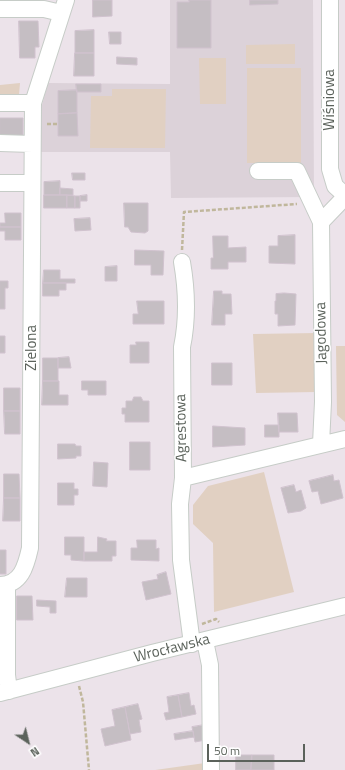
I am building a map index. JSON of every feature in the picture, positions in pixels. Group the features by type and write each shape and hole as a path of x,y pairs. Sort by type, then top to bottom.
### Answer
{"street":[{"name":"Wiśniowa","path":"330,0 330,169 335,186 345,196"},
{"path":"0,9 44,9 64,7"},
{"name":"Zielona","path":"4,692 6,675 3,585 12,583 22,574 26,566 30,548 33,103 64,7"},
{"path":"0,103 33,103"},
{"path":"0,143 32,144"},
{"path":"258,171 298,172 321,222 345,196"},
{"path":"0,183 32,183"},
{"name":"Jagodowa","path":"321,222 323,402 321,444"},
{"name":"Agrestowa","path":"182,262 186,292 187,326 182,347 183,478 180,504 182,560 199,642 210,665 210,770"},
{"path":"183,478 345,439"},
{"name":"Wrocławska","path":"4,692 345,606"}],"path":[{"path":"182,262 184,212 312,202"},
{"path":"77,674 83,702 89,770"}],"shaded area":[{"path":"170,0 313,0 314,197 171,198 170,152 40,152 42,105 48,83 170,84"},
{"path":"295,44 295,64 246,64 246,45"},
{"path":"199,58 226,58 226,104 200,104"},
{"path":"247,68 301,68 301,163 247,163"},
{"path":"20,83 19,95 0,96 0,85"},
{"path":"112,89 166,89 165,148 90,148 91,96 112,96"},
{"path":"316,333 317,392 256,393 253,334"},
{"path":"336,346 345,346 345,422 337,415"},
{"path":"264,472 294,592 214,612 213,543 193,524 193,505 208,486"},
{"path":"205,763 207,770 155,770"}],"building":[{"path":"93,0 112,0 112,16 93,17"},
{"path":"189,0 211,0 211,48 177,48 177,2 189,2"},
{"path":"250,0 278,0 278,4 250,5"},
{"path":"19,21 38,21 39,47 35,47 35,58 20,58"},
{"path":"94,30 94,53 75,53 75,31"},
{"path":"109,32 121,32 121,44 110,44"},
{"path":"75,53 94,53 94,76 74,76"},
{"path":"117,57 137,58 137,65 117,64"},
{"path":"76,84 101,84 101,92 77,92"},
{"path":"77,90 77,113 58,114 58,91"},
{"path":"77,113 78,136 58,136 58,114"},
{"path":"0,118 23,118 23,137 0,137"},
{"path":"72,173 85,173 85,180 73,180"},
{"path":"60,181 60,195 44,195 44,182"},
{"path":"60,188 73,189 73,195 60,195"},
{"path":"44,195 67,195 67,208 44,208"},
{"path":"67,195 75,196 75,208 67,208"},
{"path":"87,195 87,201 80,201 80,196"},
{"path":"75,196 80,196 80,208 75,208"},
{"path":"124,203 148,203 148,231 145,233 131,232 128,227 125,227"},
{"path":"5,213 21,213 21,227 0,227 0,223 5,223"},
{"path":"90,218 91,230 75,231 74,219"},
{"path":"0,227 21,227 21,240 5,240 5,231 0,231"},
{"path":"295,235 295,264 269,263 269,246 278,246 278,236"},
{"path":"213,236 228,236 228,248 246,247 246,262 228,262 228,269 211,269 211,258 213,258"},
{"path":"135,250 164,251 163,275 151,275 151,265 135,265"},
{"path":"117,266 117,281 105,281 105,267"},
{"path":"44,270 60,270 60,279 75,279 75,283 43,283"},
{"path":"0,281 8,281 8,288 5,288 5,309 0,309"},
{"path":"43,283 66,283 66,290 59,290 59,296 43,296"},
{"path":"214,291 222,291 222,294 231,294 232,314 225,314 225,325 212,325"},
{"path":"276,294 296,294 295,325 278,326 278,314 275,314"},
{"path":"137,301 164,301 164,324 133,324 133,314 138,314"},
{"path":"0,336 5,336 5,353 0,353"},
{"path":"136,342 149,342 149,363 130,363 130,345 136,345"},
{"path":"69,357 71,368 58,368 58,358"},
{"path":"43,358 58,358 58,381 43,381"},
{"path":"212,363 232,363 232,385 212,385"},
{"path":"43,381 59,381 59,395 68,395 68,405 42,405"},
{"path":"82,381 106,381 106,395 88,395 88,390 82,390"},
{"path":"4,388 20,388 20,411 4,411"},
{"path":"134,397 141,397 143,401 149,401 149,422 125,422 125,414 122,414 122,408 126,408 126,401 132,401"},
{"path":"4,411 20,411 20,434 5,434"},
{"path":"278,413 297,413 298,432 279,432"},
{"path":"265,425 279,425 279,437 265,437"},
{"path":"213,426 245,428 245,445 213,447"},
{"path":"130,442 150,442 150,470 130,470"},
{"path":"58,444 75,444 76,446 81,446 81,456 76,456 76,458 58,459"},
{"path":"94,462 108,463 107,487 93,486"},
{"path":"4,474 19,474 20,498 4,498"},
{"path":"333,475 334,481 339,480 343,498 321,504 318,491 312,492 309,481"},
{"path":"58,483 74,483 74,489 78,489 78,495 74,495 74,505 58,505"},
{"path":"294,485 296,492 301,490 306,508 301,511 288,513 281,488"},
{"path":"4,498 20,498 20,521 3,521"},
{"path":"65,537 84,537 84,561 71,560 71,555 65,555"},
{"path":"98,537 107,539 106,541 116,541 116,556 112,556 112,561 84,561 84,552 97,552"},
{"path":"137,540 156,540 156,549 159,548 159,561 131,560 131,548 137,548"},
{"path":"0,550 6,550 6,574 0,574"},
{"path":"166,572 171,594 146,600 142,582 158,579 157,575"},
{"path":"67,578 87,578 87,597 65,597"},
{"path":"17,596 32,596 33,620 17,620"},
{"path":"37,600 56,601 56,613 50,613 50,607 37,606"},
{"path":"189,693 191,706 194,705 196,714 182,717 178,695"},
{"path":"178,695 182,717 166,720 164,713 169,712 167,697"},
{"path":"138,704 142,719 139,720 141,732 130,734 125,707"},
{"path":"125,707 131,740 105,746 101,729 115,726 112,710"},
{"path":"204,725 206,740 195,742 192,727"},
{"path":"193,731 194,737 175,740 174,734"},
{"path":"236,755 252,755 251,770 236,770"},
{"path":"252,755 274,755 274,770 251,770"}]}
